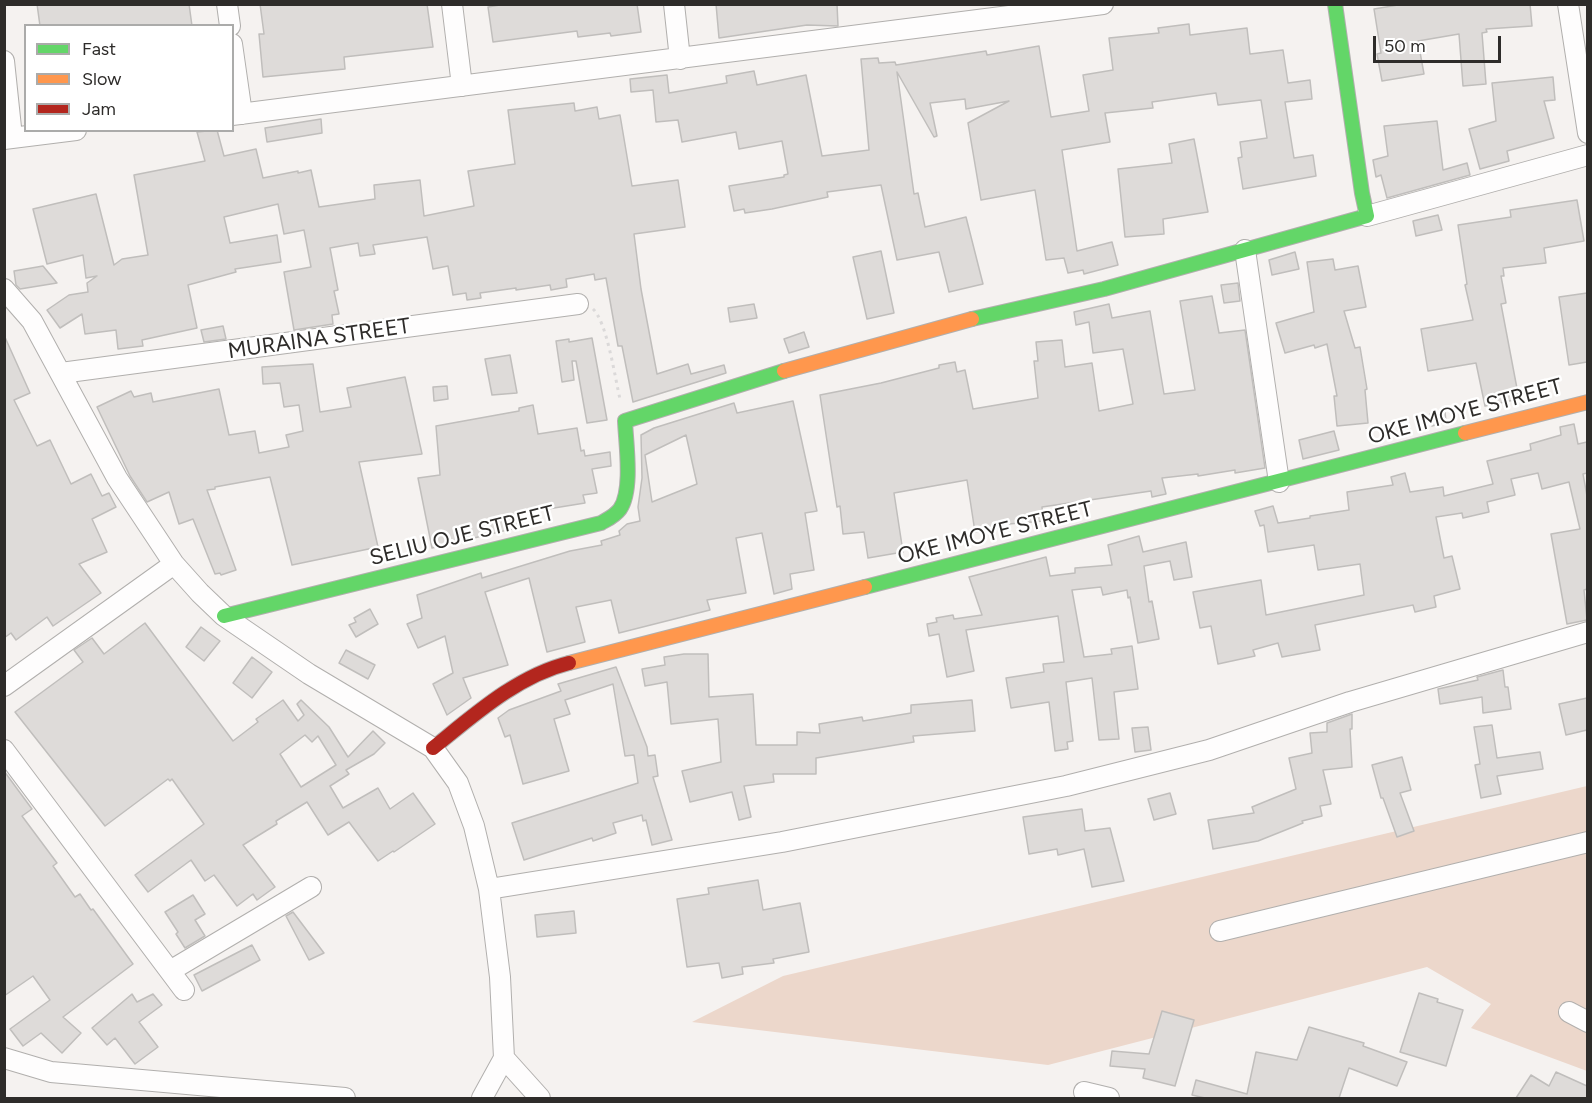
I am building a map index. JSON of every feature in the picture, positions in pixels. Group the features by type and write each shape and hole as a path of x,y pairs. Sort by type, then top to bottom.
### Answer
{"street":[{"path":"227,4 230,24"},
{"path":"452,4 462,86"},
{"path":"674,4 680,59"},
{"path":"1335,4 1367,216"},
{"path":"1568,4 1587,133"},
{"path":"234,72 237,115 1103,5"},
{"path":"4,61 8,138 59,132"},
{"path":"625,421 816,361 962,322 1104,289 1587,155"},
{"path":"1245,250 1279,482"},
{"path":"4,289 32,321 117,478 174,564 200,593 224,616 309,674 433,748 458,783 474,826 489,889 501,977 504,1058 482,1098"},
{"name":"MURAINA STREET","path":"61,373 578,304"},
{"name":"OKE IMOYE STREET","path":"433,748 496,698 524,680 553,667 1587,402"},
{"name":"SELIU OJE STREET","path":"224,616 601,523 615,516 623,504 625,421"},
{"path":"4,686 174,564"},
{"path":"489,889 782,843 1066,786 1209,750 1350,702 1587,632"},
{"path":"4,750 184,990"},
{"path":"1220,931 1587,842"},
{"path":"170,971 311,887"},
{"path":"1569,1012 1587,1022"},
{"path":"4,1058 51,1072 345,1098"},
{"path":"504,1058 540,1098"},
{"path":"1084,1092 1109,1098"}],"path":[{"path":"578,304 589,306 598,314 609,349 625,421"}],"shaded area":[{"path":"1587,786 1587,1071 1471,1028 1491,1004 1427,967 1048,1065 692,1022 783,976"}],"building":[{"path":"37,4 189,4 192,24 40,24"},
{"path":"260,4 427,4 433,47 344,57 345,69 263,77 259,34 264,34"},
{"path":"506,4 637,4 641,32 578,37 577,31 493,42 488,7"},
{"path":"716,4 837,4 838,26 807,25 719,38"},
{"path":"1404,4 1530,4 1532,26 1486,29 1487,32 1482,33 1486,84 1463,86 1459,34 1418,41 1424,74 1382,81 1377,54 1381,53 1374,9"},
{"path":"1189,24 1190,35 1247,28 1250,54 1283,50 1288,83 1310,80 1312,99 1285,102 1294,158 1313,155 1316,176 1243,189 1238,158 1242,157 1240,142 1267,138 1261,100 1218,105 1216,93 1152,102 1153,108 1105,113 1110,142 1062,150 1077,251 1112,242 1118,265 1084,274 1083,270 1068,273 1064,258 1046,260 1035,190 981,200 968,123 1009,101 966,109 965,99 930,103 937,136 934,137 897,72 914,194 918,193 925,227 966,217 983,284 949,292 939,252 897,260 881,185 827,192 828,197 772,209 745,213 744,209 734,211 729,186 784,177 788,174 782,141 739,149 736,132 682,142 678,120 656,122 653,90 631,92 630,79 667,75 669,93 727,83 726,76 754,71 757,85 806,75 822,156 869,150 861,59 878,58 879,63 895,62 896,65 986,51 987,55 1039,46 1051,117 1089,111 1083,75 1113,70 1109,38 1159,33 1158,28"},
{"path":"1553,77 1555,100 1544,101 1554,138 1507,151 1509,161 1480,169 1469,129 1496,121 1492,83"},
{"path":"574,103 575,111 597,107 599,119 620,115 632,186 678,180 685,227 634,234 641,289 657,374 688,364 691,374 724,365 726,373 633,402 622,346 618,346 606,278 595,280 594,274 566,279 567,287 551,290 550,285 516,290 516,288 480,293 481,298 467,300 466,293 453,295 448,266 433,269 427,237 373,245 375,254 360,256 358,243 330,248 338,290 334,291 339,314 332,315 333,324 294,330 284,272 311,267 304,230 284,234 278,204 224,217 230,243 277,235 281,262 235,269 236,272 188,285 197,328 142,340 143,346 118,349 116,330 85,334 82,314 60,328 47,310 69,295 88,292 87,283 97,276 86,278 83,255 47,264 33,209 96,194 114,265 122,259 148,255 134,175 205,161 197,132 218,132 224,156 256,149 263,178 311,170 319,207 375,199 374,185 420,180 424,216 474,206 468,171 515,164 508,110"},
{"path":"321,119 322,133 267,142 265,128"},
{"path":"1437,121 1443,170 1467,163 1470,175 1387,198 1381,175 1376,177 1373,160 1388,156 1384,126"},
{"path":"1194,139 1208,212 1163,219 1164,234 1125,237 1118,169 1172,163 1169,144"},
{"path":"1577,200 1584,241 1544,248 1546,263 1503,268 1504,276 1501,276 1506,303 1501,304 1519,399 1485,406 1476,363 1428,371 1421,329 1473,320 1465,285 1467,284 1458,225 1511,217 1510,210"},
{"path":"1438,215 1442,230 1416,236 1413,221"},
{"path":"881,251 894,313 867,319 853,257"},
{"path":"1295,252 1299,269 1272,275 1269,260"},
{"path":"1333,259 1335,270 1358,266 1366,307 1344,311 1355,348 1360,347 1367,389 1365,390 1368,423 1337,426 1334,396 1337,396 1327,344 1285,353 1276,323 1314,312 1307,262"},
{"path":"43,266 57,283 20,289 16,285 14,271"},
{"path":"1238,283 1240,301 1224,303 1221,285"},
{"path":"1587,293 1587,362 1569,365 1559,297"},
{"path":"1212,296 1219,333 1245,330 1265,468 1235,473 1235,470 1198,476 1198,474 1162,478 1166,494 1152,497 1151,491 1042,507 1043,521 997,525 997,528 975,532 967,480 894,493 903,552 868,558 864,532 843,534 820,395 881,383 955,362 957,372 965,370 973,409 1038,398 1034,361 1038,361 1036,342 1062,340 1065,367 1092,363 1099,411 1133,404 1123,349 1093,353 1089,322 1076,325 1074,312 1109,304 1112,318 1150,311 1164,394 1195,390 1180,301"},
{"path":"754,304 757,318 730,322 728,308"},
{"path":"223,326 226,339 204,342 201,330"},
{"path":"804,332 809,347 789,353 784,339"},
{"path":"4,335 30,393 14,400 37,446 50,440 71,484 91,474 102,496 109,493 116,507 92,519 107,552 79,564 101,593 53,626 47,617 16,640 11,633 4,638"},
{"path":"592,338 607,420 587,423 576,361 572,361 574,380 562,382 556,341 569,339 569,342"},
{"path":"510,355 517,393 492,395 485,359"},
{"path":"313,364 320,412 351,407 347,388 405,377 422,454 359,462 378,547 292,565 270,477 207,490 236,570 221,575 220,573 215,574 193,519 179,524 169,492 147,502 130,476 97,407 131,391 134,397 151,393 153,402 219,389 229,435 255,431 259,453 289,447 286,435 303,431 299,405 284,407 280,383 263,384 262,367"},
{"path":"447,386 448,399 434,401 433,387"},
{"path":"793,401 817,511 805,513 814,570 790,574 792,589 774,594 762,533 736,538 746,593 707,600 710,610 619,633 611,600 576,607 585,642 547,652 529,578 485,592 508,665 463,678 471,698 447,715 433,684 453,673 445,636 418,648 407,624 422,618 417,595 481,573 482,578 570,551 602,545 601,541 620,535 619,531 627,524 640,521 638,507 642,478 641,435 654,428 734,403 737,413","holes":["686,435 697,484 652,502 645,455"]},
{"path":"533,405 538,434 577,428 581,451 584,450 585,456 610,452 611,466 592,469 597,493 583,495 585,503 517,514 520,527 432,548 418,478 440,475 436,426 519,411 519,408"},
{"path":"1445,412 1446,422 1432,426 1430,414"},
{"path":"1574,424 1578,444 1587,442 1587,473 1583,474 1587,496 1587,589 1584,590 1587,620 1567,624 1551,534 1580,529 1569,482 1542,489 1538,473 1511,479 1515,495 1487,502 1489,512 1463,518 1462,513 1436,517 1444,558 1452,556 1460,589 1434,596 1436,607 1415,612 1413,605 1315,625 1320,650 1282,657 1278,643 1253,650 1255,656 1218,664 1211,626 1200,628 1193,592 1261,580 1266,615 1364,595 1360,564 1318,570 1314,545 1268,552 1264,525 1260,526 1255,511 1273,506 1278,523 1349,510 1347,492 1393,485 1391,477 1405,473 1410,492 1443,487 1444,496 1493,484 1487,461 1531,450 1530,444 1561,435 1560,427"},
{"path":"1334,431 1339,450 1303,459 1299,440"},
{"path":"1139,536 1143,552 1186,542 1192,577 1174,580 1170,561 1144,566 1149,602 1152,601 1159,639 1138,643 1127,590 1103,595 1101,587 1072,590 1084,657 1112,654 1111,649 1132,646 1138,689 1114,692 1119,739 1099,740 1092,678 1066,682 1073,741 1067,742 1068,749 1055,751 1049,702 1011,708 1006,678 1044,672 1043,664 1064,662 1058,616 966,630 974,671 947,677 939,634 929,636 927,624 937,622 936,618 953,615 954,619 982,615 969,577 1046,557 1050,576 1075,573 1075,568 1112,565 1108,545"},
{"path":"370,609 378,624 356,637 349,625 356,622 354,618"},
{"path":"145,623 233,741 258,722 256,719 283,700 298,721 304,715 297,704 301,700 329,727 348,757 373,731 385,743 374,754 346,770 349,774 330,786 343,808 378,788 390,809 413,793 435,824 378,861 349,822 328,835 307,802 243,845 275,887 257,900 253,894 237,906 214,875 205,881 191,860 148,892 135,875 204,824 172,779 170,781 168,779 105,826 15,712 83,662 74,650 92,638 104,654","holes":["305,735 312,742 318,736 336,765 301,787 280,754"]},
{"path":"201,627 220,641 204,661 186,647"},
{"path":"346,650 375,665 368,679 339,663"},
{"path":"708,654 709,697 753,694 756,745 797,745 797,732 820,733 819,724 862,717 863,721 911,713 911,705 972,700 975,731 913,736 914,742 816,758 816,774 773,774 774,782 744,786 751,817 739,820 732,792 690,802 682,771 721,762 718,719 671,724 667,682 645,686 642,669 665,665 664,657"},
{"path":"252,657 272,672 252,698 233,683"},
{"path":"616,667 647,747 648,756 655,755 658,776 653,777 672,840 652,845 646,820 643,821 642,815 613,823 616,833 593,841 592,838 524,860 512,823 638,783 634,755 625,756 613,684 565,700 570,714 554,719 569,771 523,784 510,735 505,737 498,718 509,710 561,691 558,684"},
{"path":"1503,670 1511,709 1483,713 1482,697 1440,704 1438,689 1478,680 1477,677"},
{"path":"1587,698 1587,730 1566,735 1559,704"},
{"path":"1352,714 1352,729 1350,729 1352,767 1323,770 1331,804 1320,806 1322,816 1302,821 1303,823 1258,841 1213,849 1208,820 1254,813 1252,807 1296,789 1289,758 1312,753 1310,733 1327,732 1327,723"},
{"path":"1492,725 1497,758 1540,752 1543,769 1497,776 1501,794 1481,798 1475,765 1480,764 1474,727"},
{"path":"1148,727 1151,750 1135,752 1132,728"},
{"path":"1402,757 1411,790 1400,793 1414,831 1397,837 1383,798 1381,798 1372,765"},
{"path":"4,771 32,809 22,816 57,863 53,866 75,897 80,894 91,910 93,909 133,964 63,1017 81,1033 62,1053 41,1033 23,1046 10,1029 50,1000 33,976 4,996"},
{"path":"1170,793 1176,814 1154,820 1148,799"},
{"path":"1082,809 1085,831 1110,828 1124,881 1092,887 1084,849 1058,855 1057,849 1029,854 1023,817"},
{"path":"758,880 763,910 800,903 809,952 773,959 774,963 742,967 743,974 722,978 719,963 687,967 677,899 709,894 708,888"},
{"path":"193,895 205,914 195,920 205,936 185,948 165,912"},
{"path":"574,911 576,933 537,937 535,915"},
{"path":"293,912 324,953 309,960 286,916"},
{"path":"252,945 260,960 202,991 194,975"},
{"path":"1419,993 1438,999 1437,1002 1463,1010 1446,1066 1400,1052"},
{"path":"132,994 137,1002 153,994 162,1005 139,1022 158,1047 135,1064 115,1038 107,1045 92,1028"},
{"path":"1162,1011 1194,1020 1175,1086 1143,1078 1145,1069 1110,1066 1112,1051 1149,1054"},
{"path":"1309,1027 1364,1043 1363,1046 1407,1062 1397,1086 1349,1068 1339,1098 1205,1098 1192,1095 1196,1080 1247,1094 1256,1052 1297,1060"},
{"path":"1556,1072 1587,1086 1587,1098 1516,1098 1531,1075 1549,1086"}],"traffic: fast":[{"path":"972,319 1104,289 1367,216 1335,4"},
{"path":"224,616 601,523 614,515 624,501 628,479 625,421 784,371"},
{"path":"865,587 1465,433"}],"traffic: slow":[{"path":"784,371 972,319"},
{"path":"1465,433 1588,402"},
{"path":"569,663 865,587"}],"traffic: jam":[{"path":"433,748 480,710 514,687 550,669 569,663"}]}
